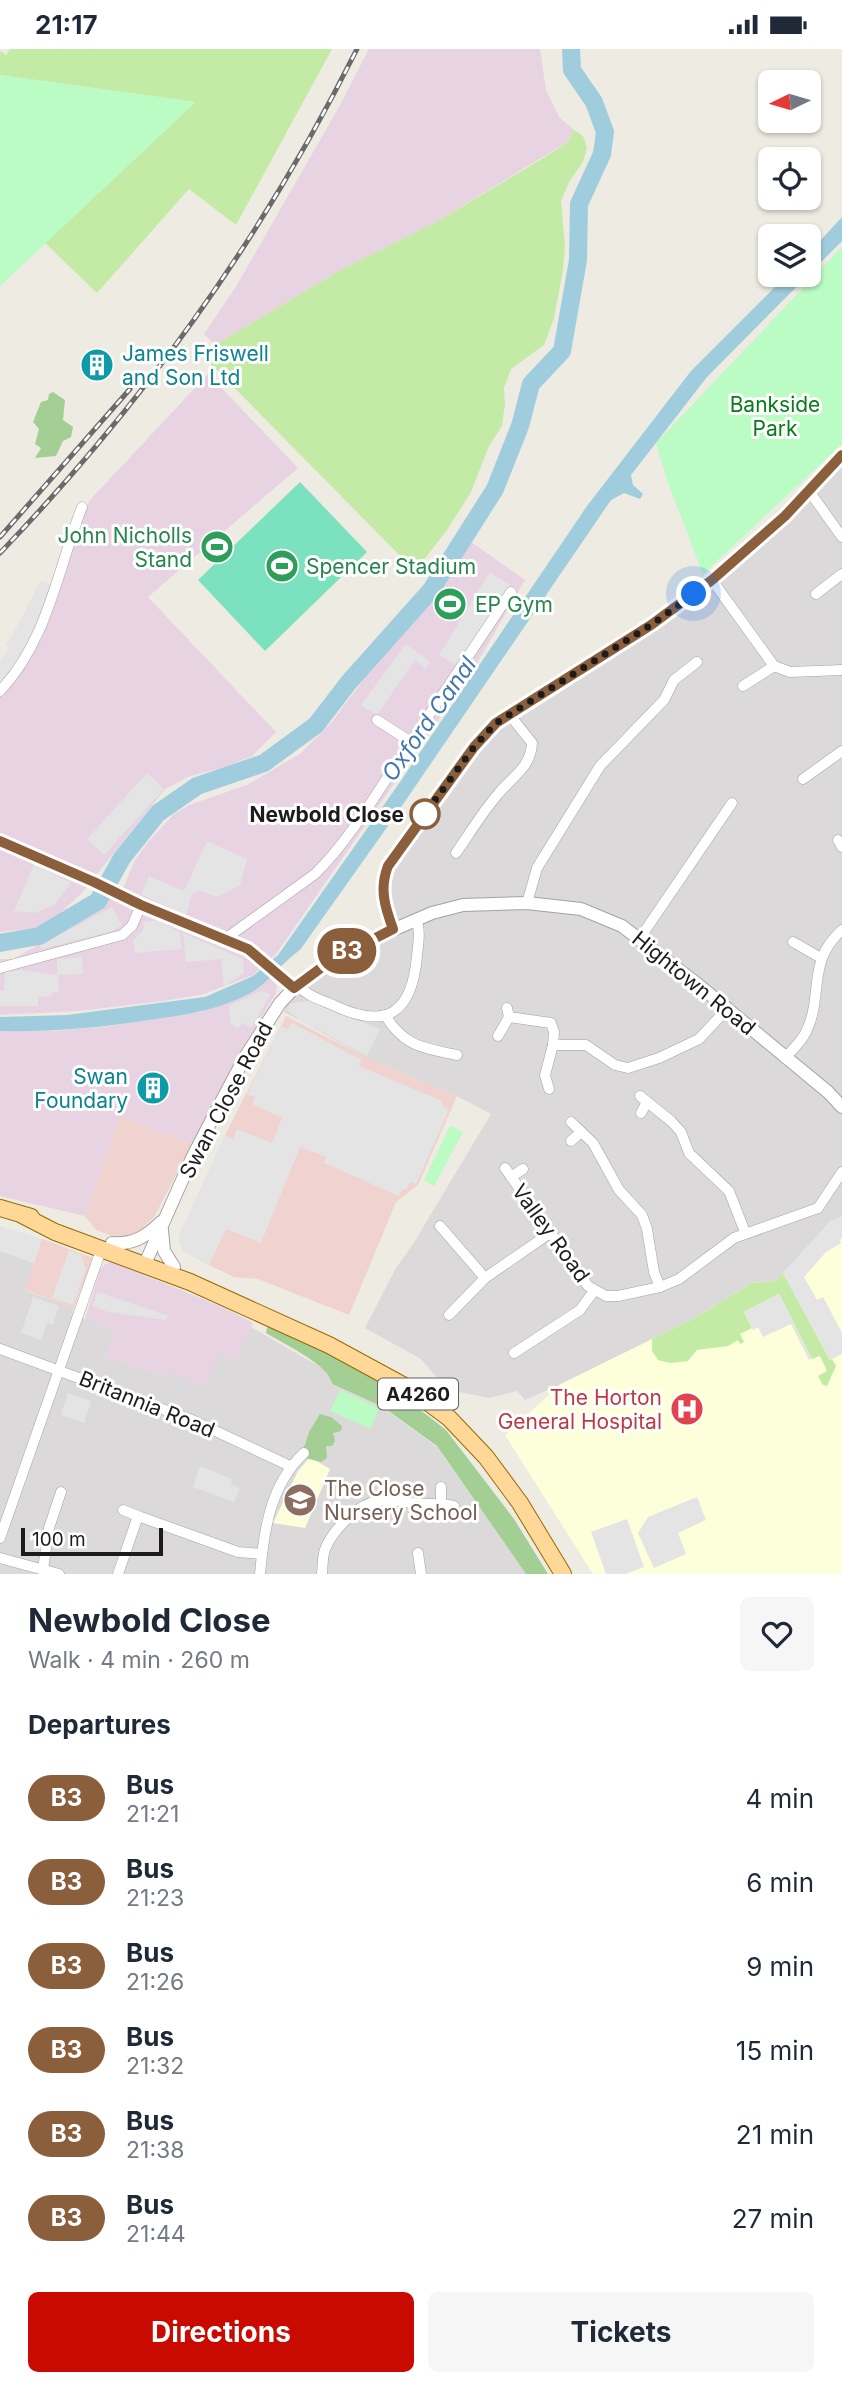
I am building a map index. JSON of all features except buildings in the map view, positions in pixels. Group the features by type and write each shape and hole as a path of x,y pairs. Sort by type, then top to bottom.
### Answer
{"main road":[{"name":"A4260","path":"0,1208 58,1222 107,1247 329,1345 428,1401 468,1436 494,1466 563,1574"},
{"name":"A4260","path":"146,1262 174,1267 190,1282"}],"street":[{"path":"393,929 383,897 383,881 388,866 474,747 496,723 651,625 712,580 785,516 842,455"},
{"path":"809,491 842,537"},
{"path":"0,691 18,669 41,628 82,507"},
{"path":"816,594 842,574"},
{"path":"712,580 774,666 790,672 842,670"},
{"path":"225,939 299,886 326,863 411,742 511,591"},
{"path":"527,903 537,868 600,766 664,700 674,680 697,661"},
{"path":"743,686 774,666"},
{"path":"456,853 500,791 516,778 532,755 532,743 509,714"},
{"path":"377,720 411,742"},
{"path":"803,779 842,751"},
{"path":"640,938 732,803"},
{"path":"0,841 141,905 248,949 296,987 352,1014 371,1018 385,1015 405,1000 413,986 419,931 416,919"},
{"name":"Hightown Road","path":"296,987 349,950 416,919 463,905 527,903 581,909 622,926 640,938 842,1107"},
{"path":"0,968 122,935 132,926 141,905"},
{"path":"785,1058 807,1029 821,958 826,946 842,930"},
{"path":"793,942 821,958"},
{"name":"Swan Close Road","path":"146,1262 192,1158 245,1057 270,1016 296,987"},
{"path":"553,1045 586,1045 615,1065 628,1068 659,1058 699,1039 727,1009"},
{"path":"498,1036 508,1013 551,1023 554,1032 553,1045 545,1075 549,1089"},
{"path":"385,1015 398,1033 411,1044 457,1055"},
{"path":"641,1113 644,1099 681,1132 689,1153 729,1191 745,1232"},
{"path":"571,1122 593,1143 620,1190 642,1215 654,1272 660,1287"},
{"path":"571,1141 581,1132"},
{"name":"Valley Road","path":"523,1169 508,1173 588,1286 606,1296 618,1297 660,1287 679,1279 745,1232 818,1208 842,1172"},
{"name":"Swan Close Road","path":"107,1247 138,1240 166,1216"},
{"name":"Swan Close Road","path":"166,1216 161,1233 162,1243 174,1267"},
{"path":"440,1226 485,1278"},
{"path":"449,1315 485,1278 550,1233"},
{"path":"0,1538 58,1369 107,1247"},
{"path":"514,1353 580,1311 594,1291"},
{"name":"Britannia Road","path":"0,1349 192,1420 290,1466"},
{"path":"260,1574 268,1512 290,1466 304,1454"},
{"path":"441,1487 441,1503"},
{"path":"43,1569 50,1528 61,1492"},
{"path":"322,1574 326,1547 332,1537 356,1511 373,1502 441,1503 454,1506"},
{"path":"122,1510 238,1552 262,1554"},
{"path":"118,1574 138,1516"},
{"path":"416,1570 418,1553"},
{"path":"0,1558 59,1574"}],"shaded area":[{"path":"369,49 540,49 546,90 559,117 573,129 569,141 438,221 339,271 215,345 204,334 237,285 339,107"},
{"path":"208,374 298,468 148,597 276,732 252,756 225,767 190,776 165,789 82,893 55,918 34,928 0,932 0,697 42,638 63,580 69,550 90,500"},
{"path":"842,461 842,1217 831,1222 776,1281 751,1283 695,1318 561,1384 525,1400 517,1391 490,1398 459,1392 439,1380 421,1359 365,1328 396,1268 491,1114 457,1096 371,1060 284,1012 289,1001 326,969 399,932 387,894 394,865 462,770 499,727 636,639"},
{"path":"467,539 525,580 473,670 276,954 253,975 204,994 78,1011 0,1015 0,959 13,959 38,945 124,886 135,860 173,815 189,805 247,785 300,754 332,722"},
{"path":"490,572 510,585 459,667 439,655"},
{"path":"40,581 52,584 34,634 13,669 0,684 0,661 10,648 6,645"},
{"path":"406,644 430,662 425,669 415,660 377,715 361,705"},
{"path":"147,773 164,789 104,855 87,839"},
{"path":"207,841 247,859 240,885 218,897 198,890 192,895 186,915 141,894 149,876 184,891"},
{"path":"34,864 71,883 55,904 35,913 14,911"},
{"path":"112,907 122,925 112,931 41,949 40,945"},
{"path":"157,920 180,932 182,949 135,953 133,941 144,928 143,922"},
{"path":"183,933 243,959 244,973 224,986 221,959 186,962"},
{"path":"82,957 83,974 58,975 59,992 38,997 38,1006 0,1006 0,991 4,991 5,972 21,970 57,975 57,959"},
{"path":"268,976 277,986 276,993 234,1063 192,1144 120,1117 85,1216 0,1196 0,1031 55,1031 110,1026 200,1012"},
{"path":"261,991 271,994 251,1028 242,1023 238,1029 231,1024 229,1006"},
{"path":"310,1001 380,1029 367,1056 299,1020 287,1010 290,1003"},
{"path":"286,1016 371,1060 457,1096 418,1185 396,1202 349,1315 258,1279 234,1277 184,1252 179,1240 225,1135"},
{"path":"292,1023 362,1060 359,1066 438,1099 442,1101 443,1107 449,1110 416,1184 410,1182 399,1196 324,1163 326,1157 300,1147 261,1243 226,1229 209,1265 184,1252 179,1240 180,1233 225,1135 233,1139 237,1129 272,1143 282,1118 252,1104 255,1097 247,1094 281,1026 288,1029"},
{"path":"120,1116 192,1144 154,1217 133,1237 121,1239 96,1230 85,1216"},
{"name":"The Horton General Hospital","path":"842,1217 842,1574 593,1574 505,1435 561,1384 695,1318 751,1283 776,1281 831,1221"},
{"path":"842,1217 841,1243 826,1252 804,1277 817,1300 823,1297 842,1333 842,1354 830,1360 783,1273 831,1221"},
{"path":"0,1226 42,1239 34,1263 0,1251"},
{"path":"42,1239 93,1258 74,1307 25,1290"},
{"path":"69,1250 81,1255 86,1269 73,1305 52,1298"},
{"path":"0,1251 34,1263 25,1291 74,1307 72,1314 115,1330 107,1358 163,1375 165,1371 219,1353 236,1360 251,1327 320,1367 331,1378 331,1384 382,1407 437,1447 526,1574 0,1574"},
{"path":"112,1262 227,1309 253,1323 236,1360 219,1353 205,1387 165,1371 163,1375 107,1358 115,1330 85,1319 100,1270 105,1264"},
{"path":"97,1292 169,1316 166,1320 108,1312 93,1306"},
{"path":"779,1294 812,1359 809,1360 791,1324 763,1337 758,1327 753,1330 744,1312"},
{"path":"33,1297 59,1306 53,1325 47,1323 41,1340 21,1333"},
{"path":"68,1393 91,1401 84,1423 61,1415"},
{"name":"The Close Nursery School","path":"310,1457 330,1469 305,1528 273,1523 298,1471"},
{"path":"200,1466 232,1479 231,1484 240,1488 234,1502 193,1487"},
{"path":"697,1497 706,1520 678,1533 686,1554 654,1568 638,1533 648,1517"},
{"path":"627,1519 644,1567 625,1574 606,1574 591,1532"}],"green space":[{"path":"10,49 332,49 236,225 189,189 97,293 45,243 195,102 0,75 0,51 6,55"},
{"path":"0,75 196,102 0,286"},
{"path":"573,129 583,136 587,148 583,162 569,182 561,201 565,246 554,318 544,345 511,369 504,388 502,426 489,446 471,492 447,530 415,571 206,359 215,345 339,271 438,221 545,157 569,141"},
{"name":"Bankside Park","path":"842,247 842,444 703,574 667,480 656,443 804,287 821,287 821,269"},
{"path":"53,392 65,400 63,420 73,427 71,437 63,441 56,456 35,458 41,448 35,444 39,429 33,422 41,402 48,400 49,394"},
{"name":"Spencer Stadium","path":"300,482 367,552 265,651 198,580"},
{"path":"450,1126 463,1132 434,1186 424,1180"},
{"path":"783,1273 830,1360 832,1359 836,1366 827,1386 823,1385 818,1376 827,1371 820,1356 812,1359 779,1294 744,1312 752,1328 740,1334 744,1342 740,1344 738,1340 728,1346 697,1350 688,1361 670,1363 658,1360 652,1351 652,1339 695,1318 751,1283 776,1281"},
{"path":"268,1324 349,1363 391,1387 446,1430 514,1519 548,1574 526,1574 437,1446 383,1407 332,1384 323,1369 314,1362 266,1333"},
{"path":"340,1390 379,1408 371,1429 330,1411"},
{"path":"320,1414 331,1417 342,1426 341,1431 333,1433 335,1441 332,1446 326,1446 327,1458 321,1462 301,1457 309,1432"}],"water":[{"path":"842,217 842,241 821,262 821,240"},
{"path":"775,287 796,287 707,377 631,475 633,485 643,494 640,499 624,493 611,500 300,950 258,988 240,998 202,1011 112,1025 0,1031 0,1017 67,1015 205,997 253,976 278,955 400,782 587,506 691,371"}],"waterway":[{"path":"0,943 39,936 98,901 122,858 158,813 197,786 264,763 316,725 349,682 431,590 495,489 520,426 531,384 562,351 578,260 579,204 602,154 605,132 594,102 572,70 571,49"}],"railway":[{"path":"0,553 103,437 152,377 198,314 283,184 357,49"},
{"path":"0,537 130,389"}],"bus line":[{"name":"B3","path":"0,841 141,905 248,949 294,988 349,950 393,929 383,897 383,881 388,866 474,747 496,723 651,625 712,580 785,516 842,455"}],"place":[{"name":"James Friswell and Son Ltd","path":"97,365"},
{"name":"John Nicholls Stand","path":"217,547"},
{"name":"Spencer Stadium","path":"282,566"},
{"name":"EP Gym","path":"450,604"},
{"name":"Newbold Close","path":"425,814"},
{"name":"Swan Foundary","path":"153,1088"},
{"name":"The Horton General Hospital","path":"687,1409"},
{"name":"The Close Nursery School","path":"300,1500"}],"route":[{"path":"425,814 419,822 474,747 496,723 651,625 694,594"}],"water label":[{"name":"Oxford Canal","path":"429,719"}]}
